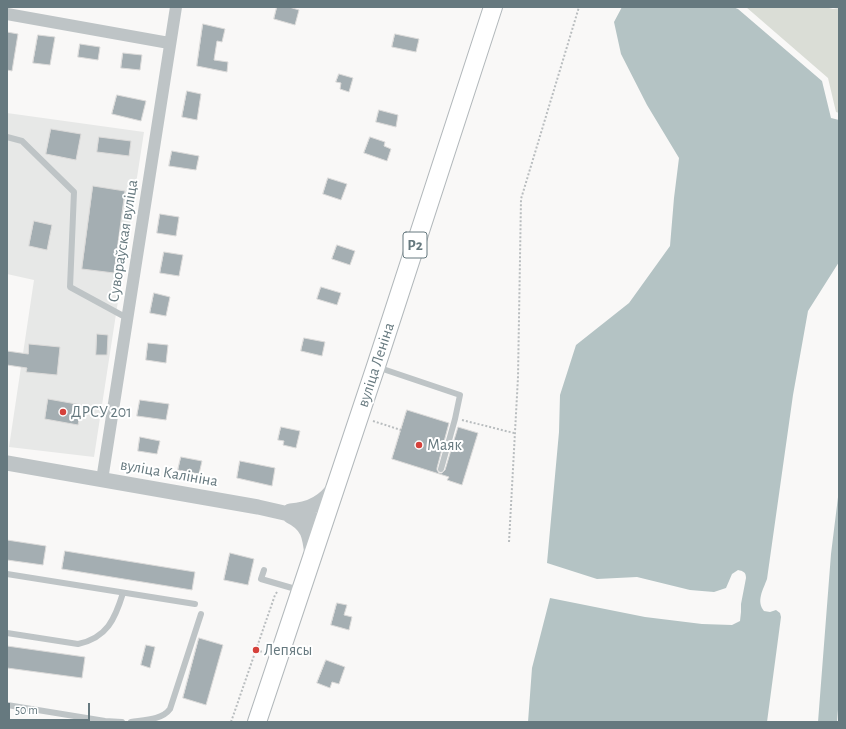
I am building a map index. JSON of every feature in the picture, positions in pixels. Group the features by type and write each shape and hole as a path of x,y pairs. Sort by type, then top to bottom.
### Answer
{"main road":[{"name":"вуліца Леніна","path":"257,722 376,366 493,7"}],"street":[{"name":"Сувораўская вуліца","path":"102,480 176,7"},
{"path":"7,14 170,43"},
{"name":"вуліца Калініна","path":"7,464 280,511 324,522"},
{"path":"280,511 299,511 311,508 332,491 337,483"},
{"path":"280,511 304,525 310,539 312,557"}],"lane":[{"path":"7,137 22,141 74,192 70,287 127,318"},
{"path":"376,366 460,394 455,419 441,469"},
{"path":"264,570 261,579 301,590"},
{"path":"7,574 195,604"},
{"path":"7,633 78,644 89,642 98,637 108,628 123,593"},
{"path":"131,722 149,720 163,716 170,709 202,614"},
{"path":"7,705 105,721 122,722"}],"path":[{"path":"509,542 518,377 521,199 579,7"},
{"path":"455,419 514,433"}],"shaded area":[{"path":"622,7 733,7 738,9 822,81 831,118 839,120 839,262 808,311 793,395 767,579 760,599 764,611 770,612 776,610 780,613 781,617 767,722 528,722 532,668 550,598 645,617 702,624 732,625 740,621 741,604 746,578 744,572 738,570 732,574 726,588 714,592 690,590 637,577 597,579 547,563 559,432 560,395 576,345 629,303 670,246 679,158 647,105 621,54 614,22"},
{"path":"746,7 839,8 839,113 836,112 828,78"},
{"path":"7,113 144,132 94,457 9,447 34,280 7,274"},
{"path":"839,489 839,697 837,722 818,722 831,554"}],"building":[{"path":"277,7 289,7 299,10 295,25 274,19"},
{"path":"203,24 225,29 222,42 217,41 214,60 228,62 227,72 197,66"},
{"path":"7,32 18,34 12,71 7,70"},
{"path":"395,34 419,39 416,52 392,47"},
{"path":"38,35 55,37 50,65 33,63"},
{"path":"80,44 100,47 98,60 78,57"},
{"path":"123,53 142,55 140,70 121,68"},
{"path":"339,74 353,78 349,92 340,89 341,83 336,82"},
{"path":"187,91 201,94 197,120 182,117"},
{"path":"117,95 146,101 141,121 112,114"},
{"path":"379,110 398,115 396,127 376,122"},
{"path":"51,129 81,134 76,160 46,154"},
{"path":"99,137 131,141 129,156 97,152"},
{"path":"370,137 385,142 384,146 391,149 387,161 364,153"},
{"path":"172,151 199,156 196,170 169,166"},
{"path":"328,178 347,184 341,200 323,194"},
{"path":"93,186 125,191 114,273 82,269"},
{"path":"160,214 179,217 176,236 157,233"},
{"path":"34,221 52,225 47,250 29,246"},
{"path":"337,245 355,251 350,265 332,259"},
{"path":"164,252 183,255 179,276 160,273"},
{"path":"321,287 341,293 337,305 317,299"},
{"path":"154,293 170,297 166,316 150,313"},
{"path":"97,334 108,335 107,355 96,355"},
{"path":"304,338 325,342 322,356 301,351"},
{"path":"148,343 168,345 166,363 146,360"},
{"path":"29,344 60,347 57,375 26,372 27,368 7,365 7,351 28,354"},
{"name":"ДРСУ 201","path":"48,399 82,405 78,425 45,419"},
{"path":"140,400 169,404 166,420 137,416"},
{"name":"Маяк","path":"407,410 449,423 437,468 439,473 442,473 445,470 458,427 478,433 462,485 447,480 449,477 392,459"},
{"path":"281,427 300,431 296,448 283,445 284,441 278,440"},
{"path":"140,437 160,441 157,454 138,451"},
{"path":"181,457 202,461 199,474 178,470"},
{"path":"240,461 275,468 272,486 237,478"},
{"path":"7,540 46,546 43,565 7,560"},
{"path":"65,551 195,572 192,590 62,569"},
{"path":"230,553 254,559 248,585 224,580"},
{"path":"337,603 347,605 344,615 352,617 349,630 331,625"},
{"path":"199,638 223,645 206,705 183,698"},
{"path":"146,645 155,647 150,668 141,665"},
{"path":"7,646 85,657 82,678 7,668"},
{"path":"326,660 345,667 339,684 332,682 330,688 317,683"}],"place":[{"name":"ДРСУ 201","path":"63,412"},
{"name":"Маяк","path":"419,445"},
{"name":"Лепясы","path":"256,650"}]}
